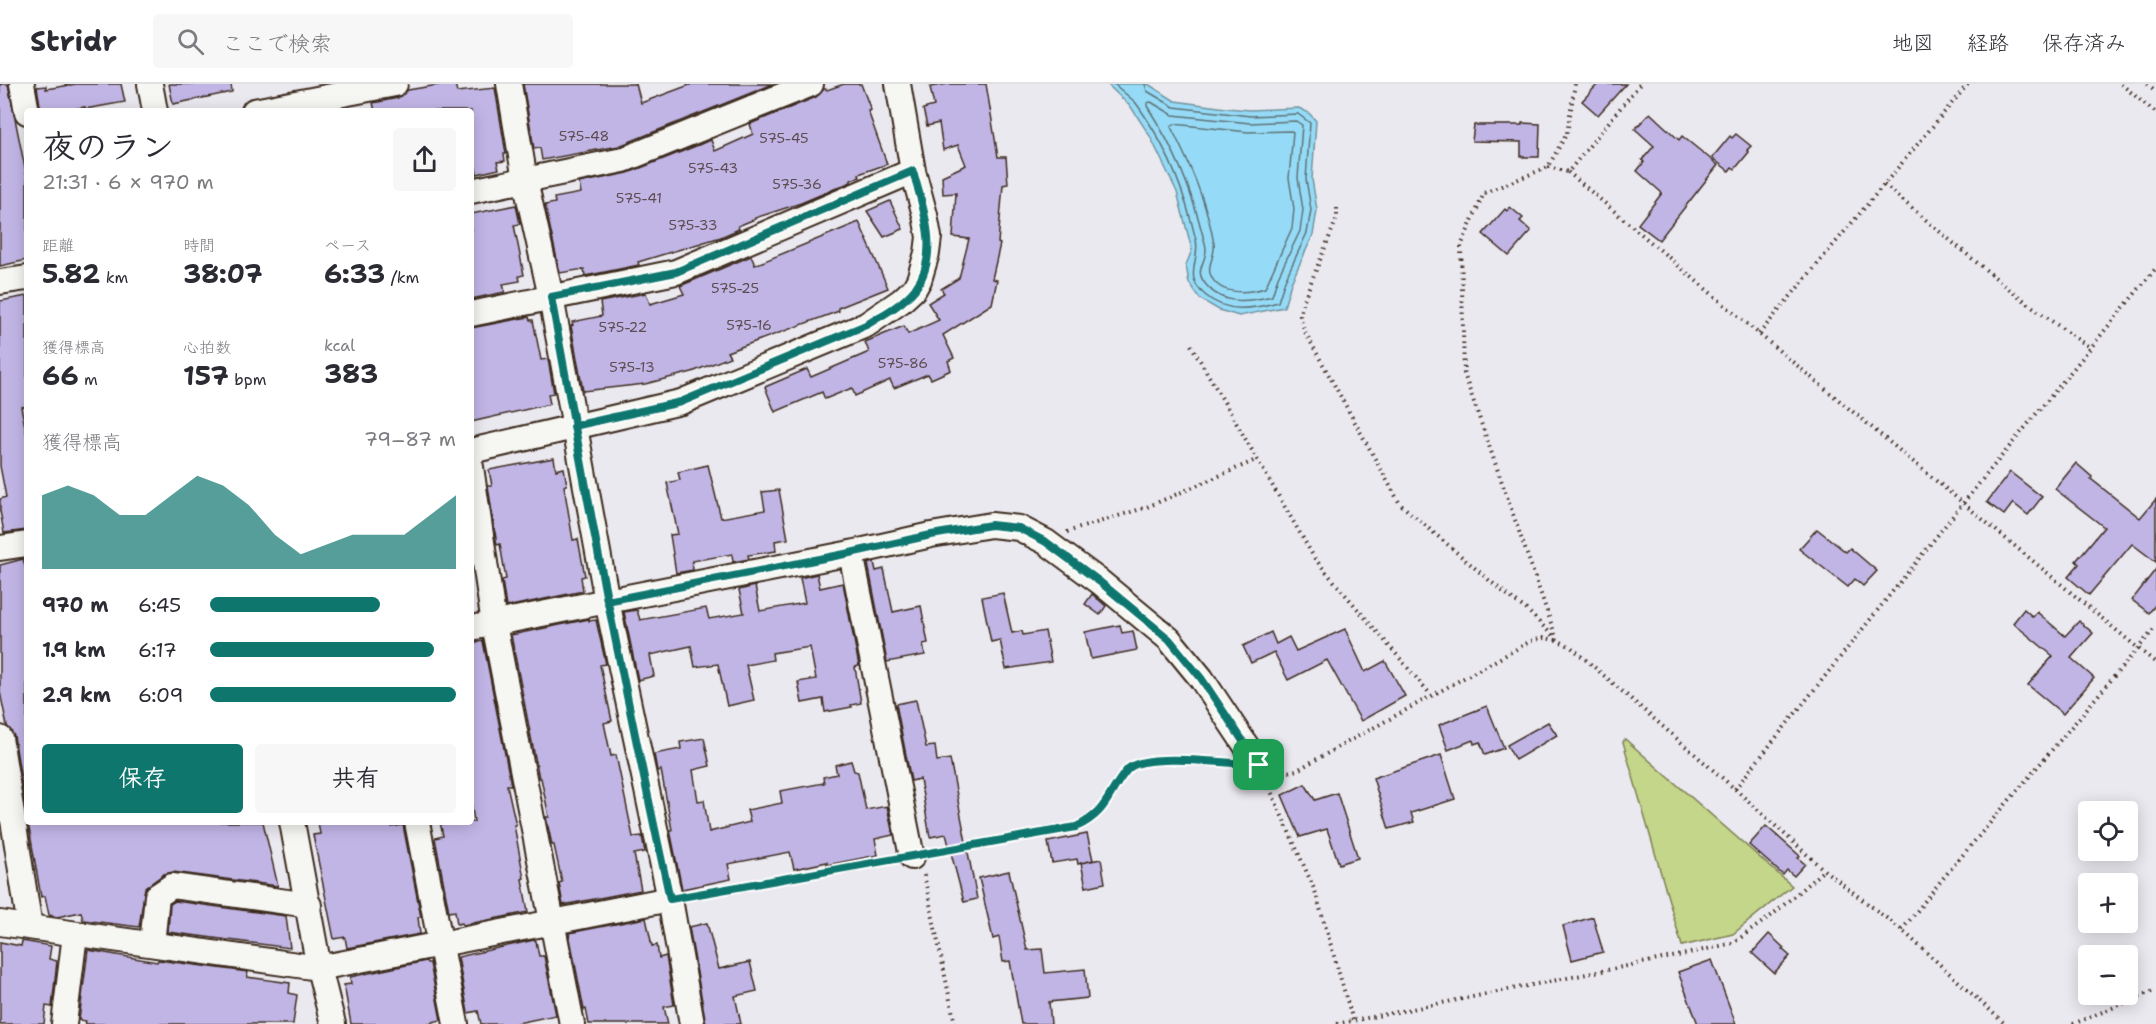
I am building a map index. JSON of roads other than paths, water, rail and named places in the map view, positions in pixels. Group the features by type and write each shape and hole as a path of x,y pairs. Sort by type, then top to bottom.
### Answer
{"street":[{"path":"22,84 26,108"},
{"path":"150,84 154,108"},
{"path":"270,108 395,84"},
{"path":"509,84 525,180 551,297 607,601 670,899 692,1024"},
{"path":"474,190 623,160 811,84"},
{"path":"474,450 681,402 866,325 892,310 914,289 919,280 929,237 913,171 898,84"},
{"path":"474,313 676,272 913,171"},
{"path":"0,282 24,278"},
{"path":"474,507 483,626 552,922 572,1024"},
{"path":"483,626 931,535 991,525 1019,528 1053,547 1169,639 1201,678 1259,765"},
{"path":"0,548 24,544"},
{"path":"850,553 916,856"},
{"path":"0,738 30,927"},
{"path":"293,825 319,968 333,1024"},
{"path":"418,825 456,1024"},
{"path":"152,944 157,896 172,886 309,905"},
{"path":"0,923 319,968 670,899"},
{"path":"64,1024 75,934"}],"water":[{"path":"1107,84 1148,84 1175,101 1226,108 1250,110 1299,108 1309,113 1316,121 1312,179 1317,210 1313,235 1291,283 1284,307 1239,316 1219,310 1200,299 1189,283 1186,265 1192,250 1177,192 1150,136 1131,107"}]}
